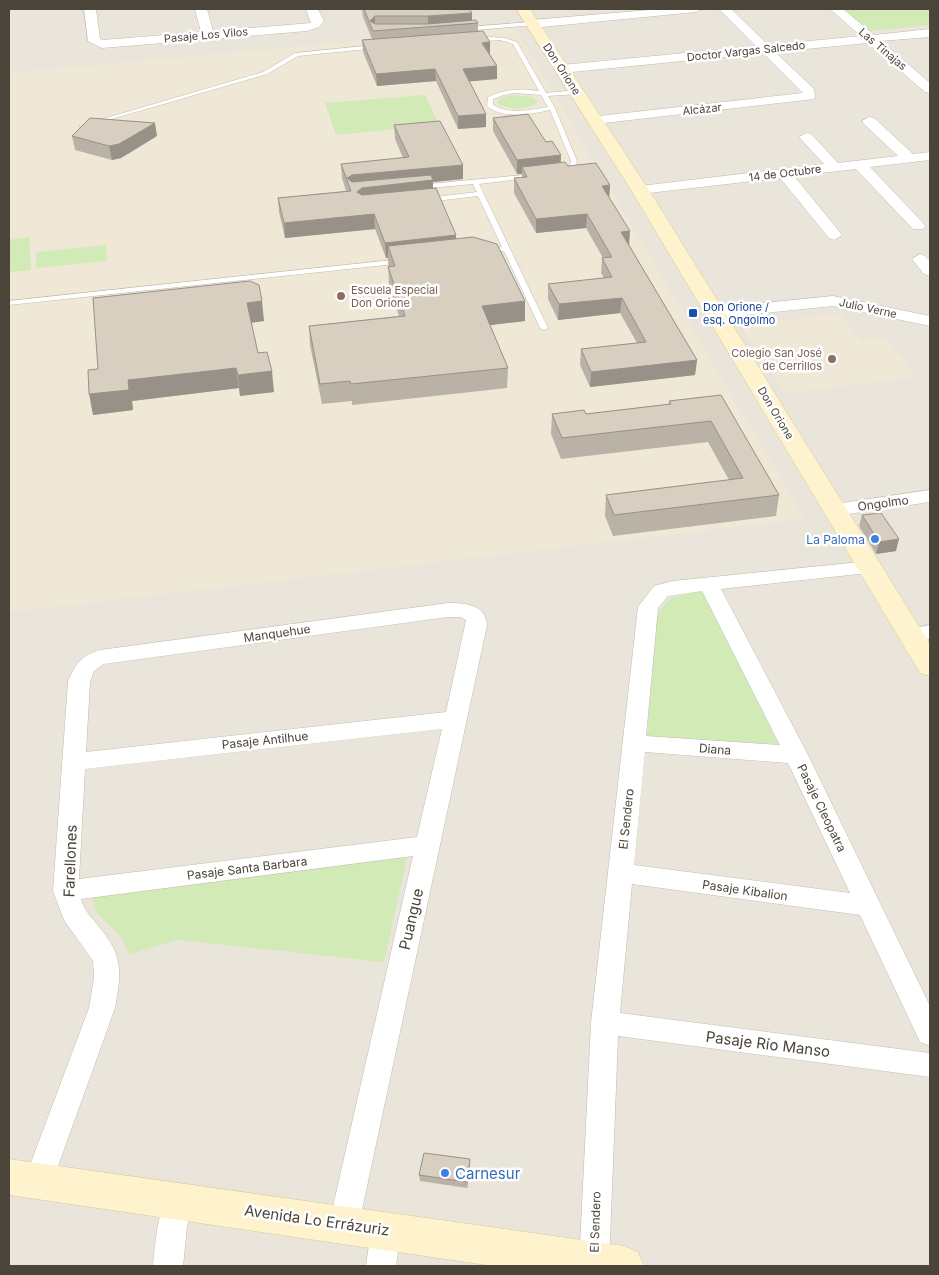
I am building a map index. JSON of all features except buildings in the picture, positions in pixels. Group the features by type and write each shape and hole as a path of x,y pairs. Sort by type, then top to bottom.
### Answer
{"street":[{"name":"Pasaje Los Vilos","path":"90,9 94,41 96,43 315,25 318,21 312,9"},
{"path":"200,9 208,35"},
{"name":"Don Orione","path":"523,9 640,190 870,567 921,634 930,666"},
{"path":"532,24 696,9"},
{"path":"725,9 766,49"},
{"name":"Las Tinajas","path":"836,9 930,89"},
{"name":"Doctor Vargas Salcedo","path":"562,69 930,34"},
{"name":"Alcázar","path":"595,120 809,96 810,92 766,49"},
{"path":"869,121 909,158"},
{"path":"806,137 834,167"},
{"name":"14 de Octubre","path":"640,190 930,156"},
{"path":"859,164 918,226"},
{"path":"784,173 834,235"},
{"name":"Julio Verne","path":"716,313 833,301 930,321"},
{"name":"Ongolmo","path":"835,510 930,496"},
{"name":"El Sendero","path":"604,1264 605,1023 648,608 662,591 673,588 870,567"},
{"name":"Pasaje Cleopatra","path":"710,585 796,755 930,1034"},
{"name":"Manquehue","path":"84,668 89,661 100,657 448,610 466,610 473,614"},
{"name":"Puangue","path":"344,1224 476,625 473,614"},
{"name":"Farellones","path":"24,1179 102,1008 106,983 107,962 98,946 69,906 66,891 80,682 84,668"},
{"name":"Pasaje Antilhue","path":"75,762 456,719"},
{"name":"Diana","path":"634,743 796,755"},
{"name":"Pasaje Santa Barbara","path":"66,891 427,845"},
{"name":"Pasaje Kibalion","path":"621,873 869,906"},
{"name":"Pasaje Río Manso","path":"605,1023 930,1065"},
{"name":"Avenida Lo Errázuriz","path":"24,1179 344,1224 384,1248 604,1264"},
{"path":"168,1266 172,1228 179,1201"}],"lane":[{"path":"455,30 532,24"},
{"path":"467,40 496,38 508,39 515,43 552,108 574,161 572,169 560,174"},
{"path":"82,126 264,73 297,54 382,46"},
{"path":"552,108 510,112 496,110 490,106 490,98 497,94 514,90 543,94 577,92"},
{"path":"409,188 541,176"},
{"path":"475,182 544,328"},
{"path":"422,200 481,194"},
{"path":"478,252 507,249"},
{"path":"9,303 409,260"}],"shaded area":[{"path":"10,9 930,9 930,1266 9,1266"},
{"name":"Escuela Especial Don Orione","path":"514,27 805,519 9,612 9,73"},
{"name":"Colegio San José de Cerrillos","path":"840,314 861,340 885,338 916,377 786,393 740,325"}],"green space":[{"path":"930,9 930,25 867,31 842,10"},
{"path":"425,95 439,125 336,135 325,103"},
{"path":"512,95 532,97 538,102 523,108 507,107 497,103 498,99"},
{"path":"29,237 31,270 9,272 9,240"},
{"path":"106,245 107,261 36,268 36,252"},
{"path":"704,590 778,744 647,737 657,613 671,598"},
{"path":"407,857 384,962 178,940 129,954 122,938 97,913 91,895"}],"place":[{"name":"Escuela Especial Don Orione","path":"341,296"},
{"name":"Don Orione / esq. Ongolmo","path":"693,313"},
{"name":"Colegio San José de Cerrillos","path":"832,359"},
{"name":"La Paloma","path":"875,539"},
{"name":"Carnesur","path":"445,1173"}]}
